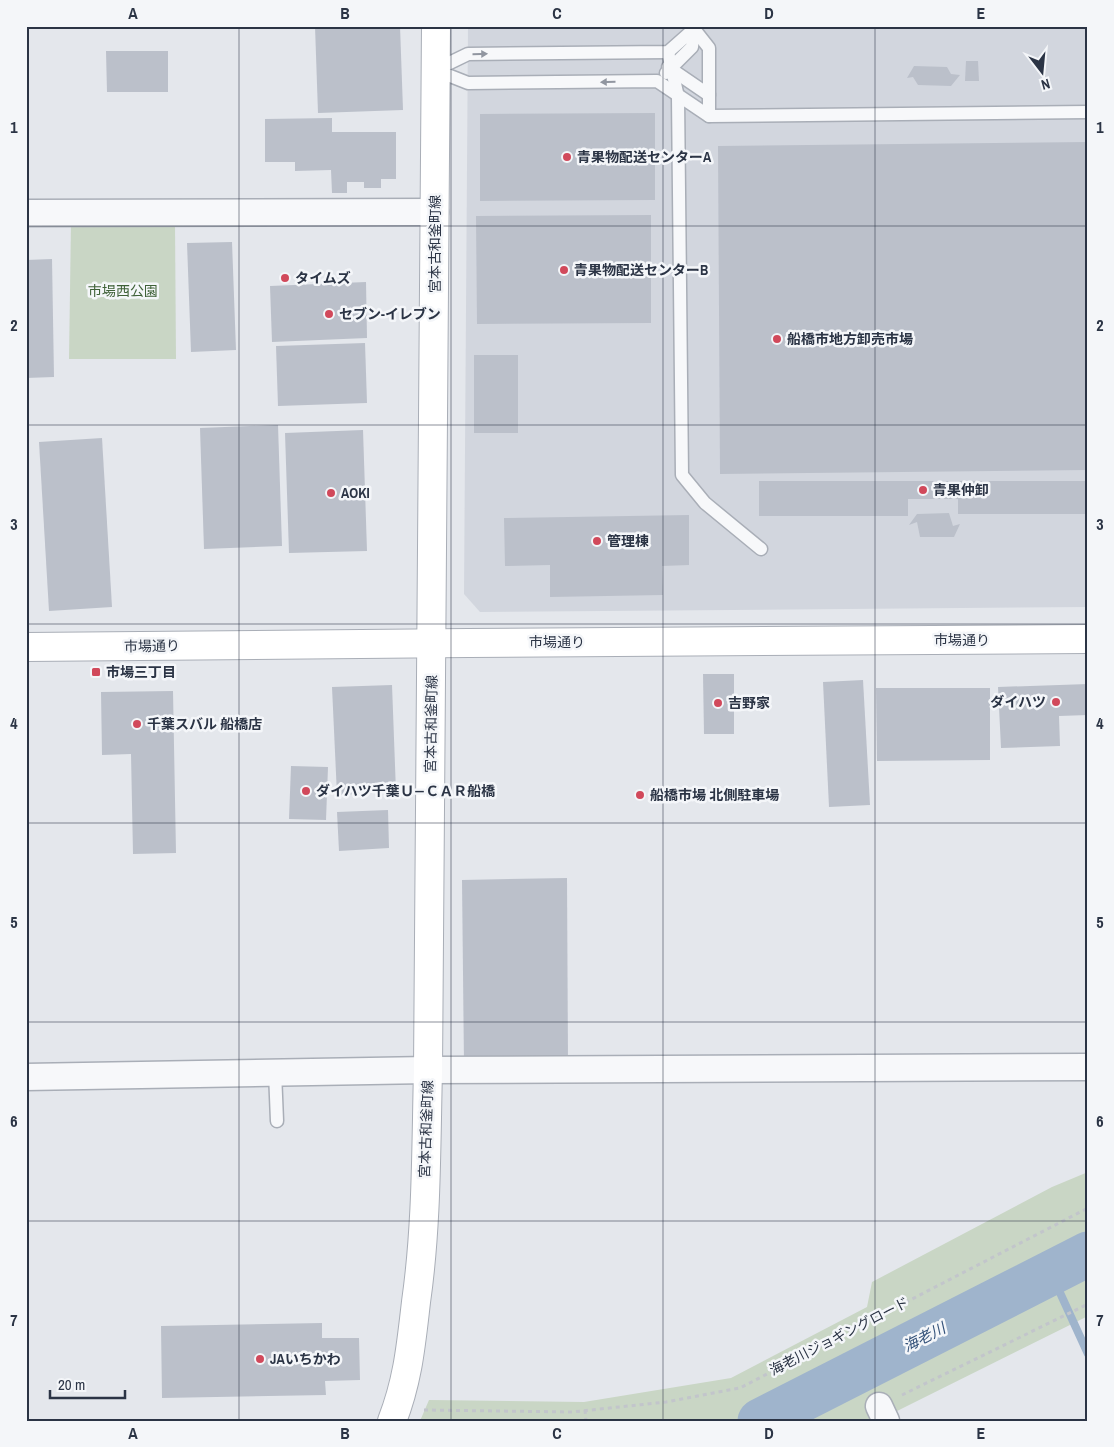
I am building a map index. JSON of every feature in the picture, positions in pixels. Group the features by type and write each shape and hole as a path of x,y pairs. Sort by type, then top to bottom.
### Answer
{"street":[{"name":"宮本古和釜町線","path":"394,1416 410,1361 423,1241 428,1070 436,26"},
{"path":"26,213 435,212"},
{"name":"市場通り","path":"26,647 1088,639"},
{"path":"26,1076 428,1070 1088,1067"}],"lane":[{"path":"435,70 468,54 668,52 694,28"},
{"path":"657,81 692,47 694,28"},
{"path":"694,28 709,48 709,116"},
{"path":"648,52 709,95"},
{"path":"668,52 678,97 682,475 705,503 761,549"},
{"path":"435,70 468,84 657,81 678,97 709,116 1088,112"},
{"path":"275,1072 278,1121"}],"path":[{"name":"海老川ジョギングロード","path":"394,1416 433,1410 572,1412 666,1402 740,1388 1088,1208"},
{"path":"883,1413 1088,1304"},
{"path":"585,1410 586,1420"}],"shaded area":[{"name":"船橋市地方卸売市場","path":"468,26 1088,26 1088,607 480,612 464,594"}],"green space":[{"name":"市場西公園","path":"71,222 175,224 176,359 69,359"},
{"path":"1088,1172 1088,1316 877,1421 420,1421 429,1400 584,1402 731,1378 867,1307 872,1282 1052,1187"}],"building":[{"path":"315,26 400,26 403,110 318,113"},
{"path":"106,51 168,51 168,92 107,92"},
{"path":"966,61 978,61 979,81 965,81"},
{"path":"914,66 947,67 951,74 960,75 951,86 918,85 913,77 907,78"},
{"name":"青果物配送センターA","path":"655,113 655,200 480,201 480,114"},
{"path":"332,118 332,132 396,132 396,179 381,179 381,188 364,188 364,182 347,182 347,193 332,193 331,170 295,171 295,162 265,162 265,119"},
{"path":"1088,142 1088,470 720,474 718,146"},
{"name":"青果物配送センターB","path":"651,215 651,323 477,324 476,216"},
{"path":"232,242 236,350 191,352 187,243"},
{"path":"52,259 54,377 26,378 26,260"},
{"path":"366,282 367,338 272,342 270,286"},
{"path":"365,343 367,403 278,406 276,346"},
{"path":"474,355 518,355 518,433 474,433"},
{"path":"278,425 282,546 204,549 200,428"},
{"path":"363,430 367,551 289,553 285,433"},
{"path":"102,438 112,607 49,611 39,442"},
{"name":"青果仲卸","path":"759,481 1088,481 1088,514 958,514 958,499 908,499 908,516 759,516"},
{"path":"949,513 953,526 960,524 954,537 920,537 917,522 909,525 917,514"},
{"name":"管理棟","path":"689,515 689,565 662,566 663,595 550,597 550,565 505,566 504,518"},
{"path":"703,674 734,674 734,734 704,734"},
{"path":"863,680 870,805 829,807 823,682"},
{"path":"1088,684 1088,715 1059,716 1060,746 1001,748 998,687"},
{"path":"392,685 396,792 337,795 332,687"},
{"path":"876,688 990,688 990,760 877,761"},
{"path":"173,691 176,853 133,854 131,754 102,755 101,692"},
{"path":"291,766 328,767 326,820 289,819"},
{"path":"388,810 389,848 339,851 337,812"},
{"path":"567,878 568,1062 464,1065 462,880"},
{"name":"JAいちかわ","path":"322,1323 322,1338 359,1338 360,1380 325,1381 326,1395 162,1398 161,1326"}],"waterway":[{"name":"海老川","path":"760,1421 1088,1254"},
{"path":"1051,1273 1088,1354"}],"place":[{"name":"青果物配送センターA","path":"567,157"},
{"name":"青果物配送センターB","path":"564,270"},
{"name":"タイムズ","path":"285,278"},
{"name":"セブン-イレブン","path":"329,314"},
{"name":"船橋市地方卸売市場","path":"777,339"},
{"name":"青果仲卸","path":"923,490"},
{"name":"AOKI","path":"331,493"},
{"name":"管理棟","path":"597,541"},
{"name":"市場三丁目","path":"96,672"},
{"name":"ダイハツ","path":"1056,702"},
{"name":"吉野家","path":"718,703"},
{"name":"千葉スバル 船橋店","path":"137,724"},
{"name":"ダイハツ千葉Ｕ―ＣＡＲ船橋","path":"306,791"},
{"name":"船橋市場 北側駐車場","path":"640,795"},
{"name":"JAいちかわ","path":"260,1359"}]}
